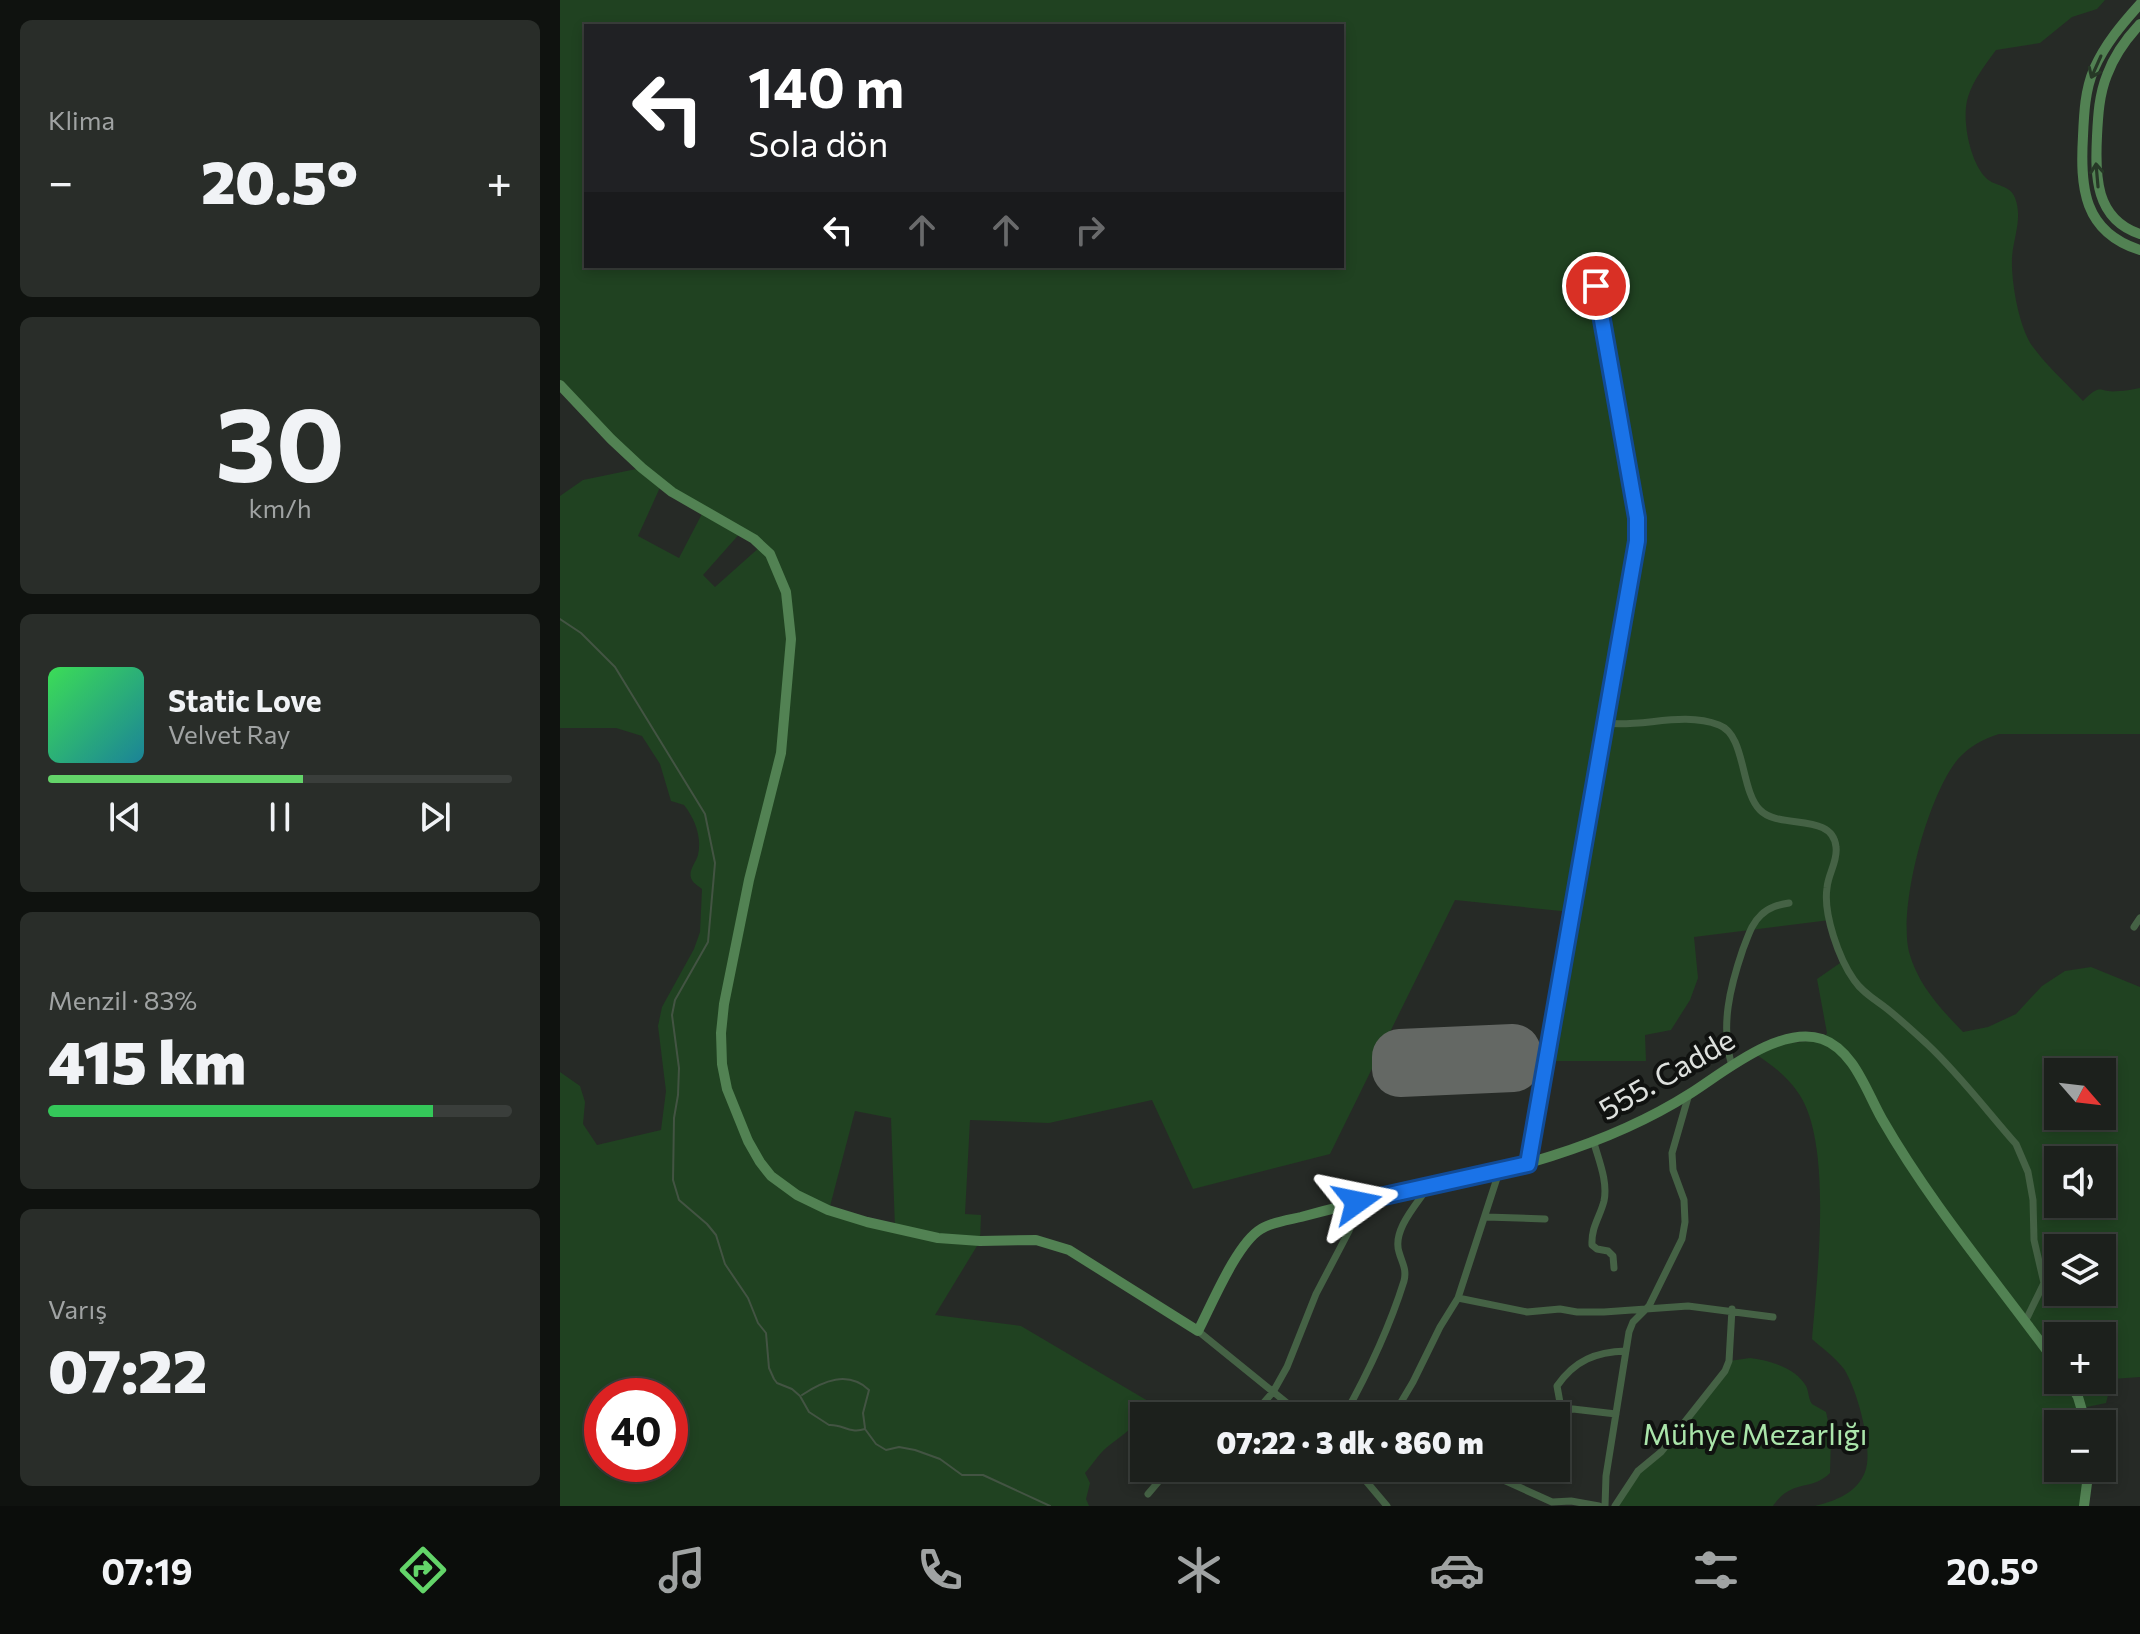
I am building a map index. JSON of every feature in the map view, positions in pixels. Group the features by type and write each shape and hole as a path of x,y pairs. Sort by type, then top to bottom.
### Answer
{"street":[{"path":"2140,4 2112,37 2089,82 2081,167 2084,194 2093,217 2111,236 2140,250"},
{"path":"2140,24 2118,52 2103,87 2096,172 2099,192 2110,214 2122,225 2140,234"},
{"path":"1528,1164 1637,541 1637,518 1591,260"},
{"path":"560,385 611,439 672,492 754,539 770,554 786,592 791,639 783,744 746,894 721,1033 727,1089 760,1162 771,1176 797,1195 828,1210 867,1222 938,1238 1036,1240 1069,1250 1198,1331 1286,1402"},
{"path":"1605,723 1664,719 1720,726 1733,736 1751,797 1759,810 1770,817 1826,829 1834,837 1836,856 1827,888 1827,901 1843,962 1866,994 1938,1055 2016,1144 2025,1160 2033,1200 2034,1240 2044,1283 2025,1322"},
{"path":"1732,1066 1727,1028 1729,997 1737,967 1758,917 1773,906 1789,903"},
{"path":"2134,927 2140,918"},
{"name":"555. Cadde","path":"1198,1331 1250,1236 1264,1227 1357,1202 1499,1172 1594,1143 1658,1113 1754,1053 1785,1040 1809,1037 1838,1048 1851,1063 1929,1194 2044,1347"},
{"path":"1605,1506 1606,1476 1633,1322 1649,1306 1682,1239 1684,1200 1673,1170 1672,1153 1689,1094"},
{"path":"1594,1143 1606,1189 1604,1204 1592,1234 1592,1245 1613,1256 1614,1268"},
{"path":"1401,1402 1458,1298 1499,1172"},
{"path":"1352,1402 1374,1360 1404,1280 1404,1263 1397,1250 1399,1236 1428,1187"},
{"path":"1264,1402 1287,1367 1316,1294 1349,1231 1357,1202"},
{"path":"1486,1217 1545,1219"},
{"path":"1458,1298 1527,1312 1560,1309 1604,1312 1649,1306 1688,1306 1732,1309 1773,1317"},
{"path":"1615,1506 1638,1471 1661,1452 1725,1371 1729,1361 1732,1309"},
{"path":"1561,1402 1557,1386 1566,1376 1593,1355 1626,1351"},
{"path":"1570,1410 1616,1414"},
{"path":"1148,1494 1158,1482"},
{"path":"1367,1482 1387,1506"},
{"path":"1510,1482 1549,1504 1571,1501 1599,1506"},
{"path":"2084,1506 2087,1482"}],"green space":[{"path":"560,0 2105,0 2097,9 2072,17 2040,43 1996,50 1970,91 1966,128 1980,171 1990,181 2010,190 2015,198 2018,221 2012,258 2013,279 2020,317 2033,347 2083,401 2098,390 2140,388 2140,734 1999,734 1967,750 1947,776 1926,824 1912,880 1907,932 1909,952 1918,975 1938,1005 1963,1032 1988,1027 2016,1014 2042,986 2065,971 2091,967 2140,987 2140,1377 2116,1379 2116,1322 2044,1322 2044,1394 2108,1394 2106,1403 2082,1410 2044,1410 2044,1482 2087,1482 2084,1506 1815,1506 1844,1495 1857,1485 1867,1462 1866,1435 1859,1405 1844,1369 1812,1339 1820,1213 1816,1145 1810,1116 1789,1082 1754,1053 1770,1045 1823,1040 1827,1033 1817,979 1843,961 1830,920 1694,937 1698,978 1690,1000 1671,1030 1645,1035 1646,1061 1546,1061 1571,912 1455,900 1330,1154 1193,1189 1152,1100 1049,1123 970,1120 965,1214 981,1215 980,1241 935,1315 1021,1326 1148,1401 1130,1402 1130,1429 1103,1451 1085,1473 1090,1483 1086,1499 1089,1506 560,1506 560,1072 580,1086 585,1102 583,1124 597,1145 661,1130 666,1091 658,1026 662,1007 700,932 702,889 691,877 699,848 694,822 684,805 671,801 660,764 642,736 616,728 560,728 560,496 583,480 641,468 560,385","holes":["662,483 704,510 679,558 638,536","742,531 761,546 715,587 703,575","855,1111 891,1118 895,1228 829,1210"]},
{"name":"Mühye Mezarlığı","path":"1750,1358 1773,1363 1796,1374 1806,1386 1812,1404 1826,1412 1831,1435 1830,1473 1823,1479 1787,1492 1773,1506 1615,1506 1638,1471 1654,1460 1729,1361"}],"waterway":[{"path":"560,619 581,633 615,667 705,814 715,863 708,942 675,1000 672,1015 679,1068 673,1180 679,1200 716,1235 725,1264 748,1298 758,1323 766,1333 769,1368 774,1379 792,1389 809,1412 829,1425 865,1429 876,1444 886,1450 899,1447 915,1450 940,1459 962,1475 983,1475 1050,1506"},
{"path":"802,1395 836,1380 853,1380 861,1384 869,1390 863,1413 865,1428"}],"runway":[{"path":"1513,1052 1513,1064 1400,1069 1400,1057 1513,1052"}],"route":[{"path":"1357,1202 1528,1164 1637,541 1637,518 1596,286"}]}
